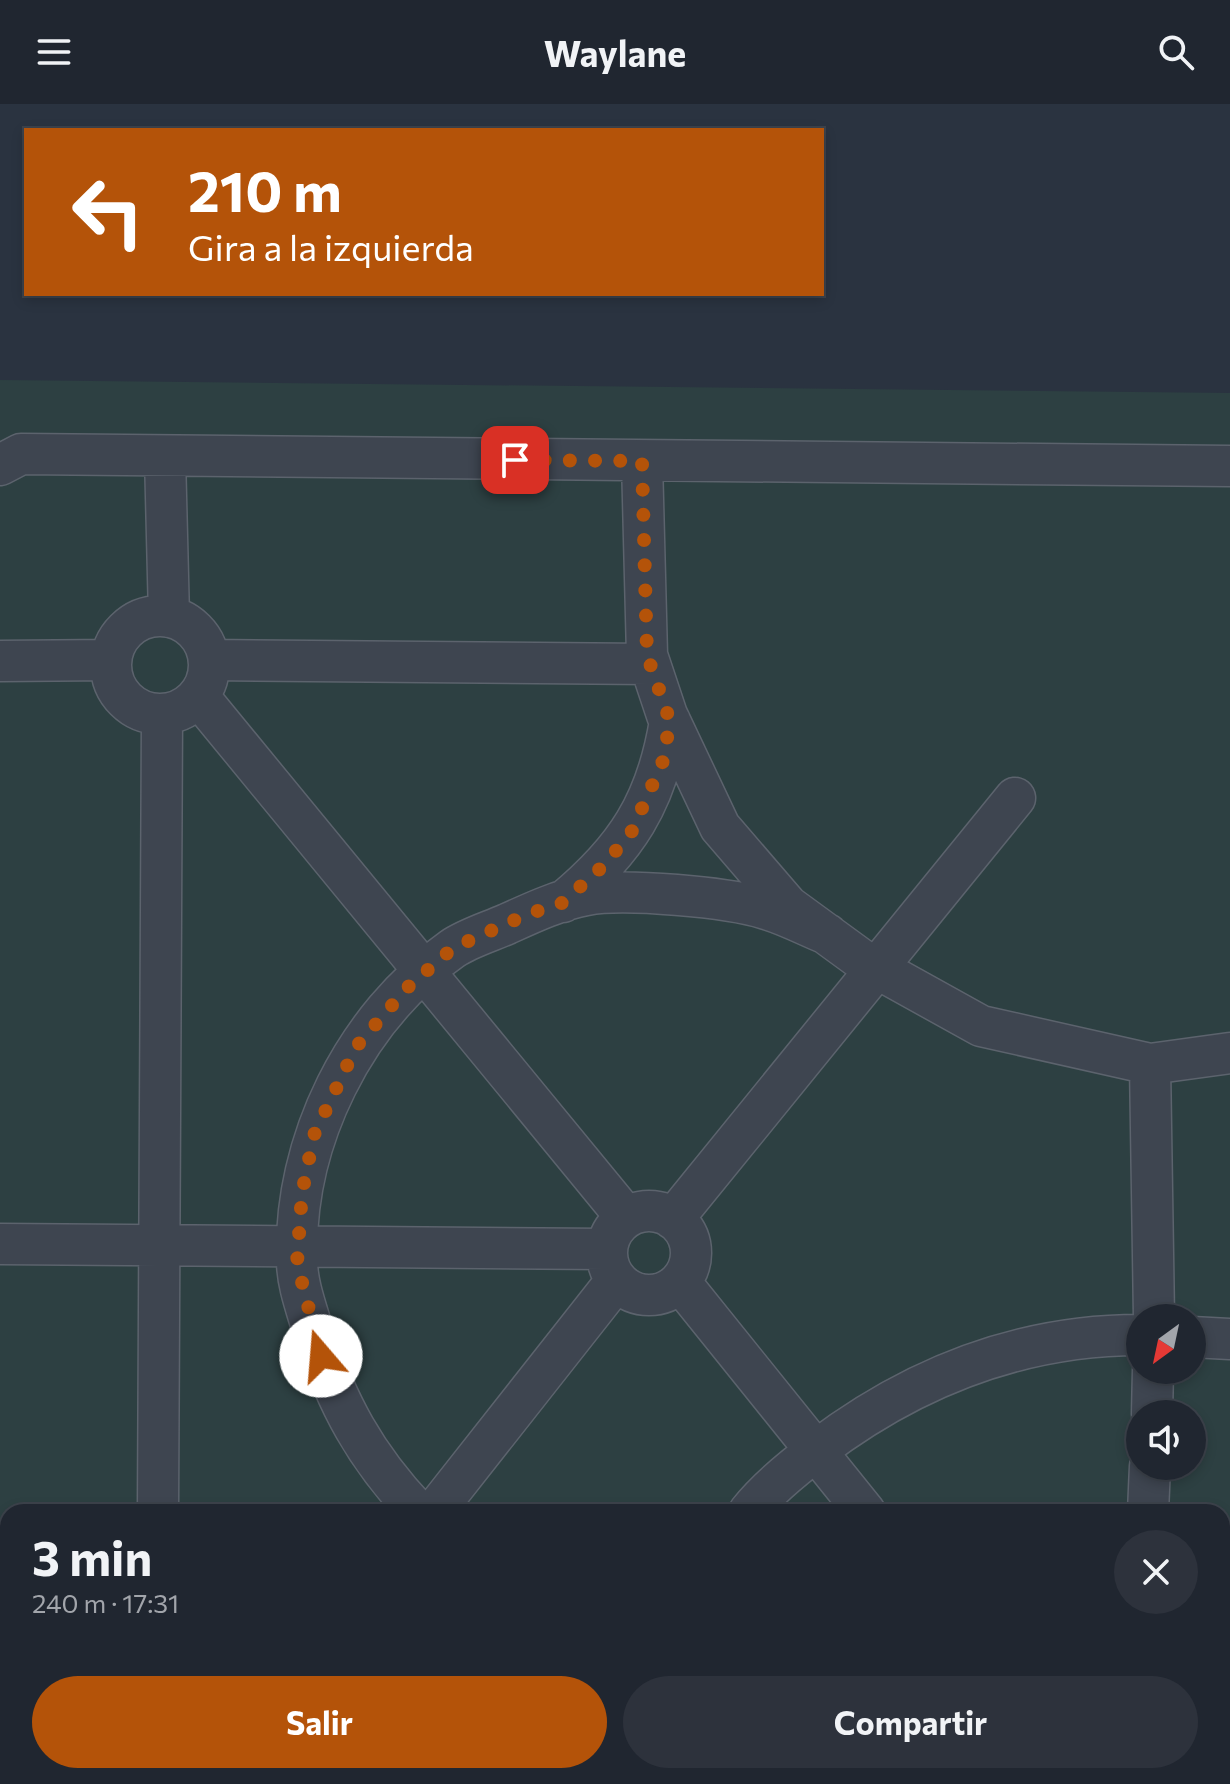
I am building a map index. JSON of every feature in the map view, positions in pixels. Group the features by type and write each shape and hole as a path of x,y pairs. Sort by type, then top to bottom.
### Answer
{"street":[{"path":"0,465 21,454 1230,466"},
{"path":"165,456 169,617"},
{"path":"642,461 647,655 670,721 720,827 788,906 875,967 981,1026 1150,1064 1230,1053"},
{"path":"204,678 188,706 162,715 135,708 124,699 116,687 111,660 121,635 142,619 169,617 181,621 200,636 204,678 425,972 616,1249 640,1295 668,1291 680,1282 692,1256 690,1242 673,1219 650,1210 616,1249 440,1504"},
{"path":"0,661 111,660"},
{"path":"204,678 650,664"},
{"path":"158,1504 162,715"},
{"path":"562,903 602,867 631,833 663,761 670,721"},
{"path":"673,1219 1015,798"},
{"path":"410,1504 354,1433 328,1378 307,1312 297,1263 302,1193 314,1135 356,1047 407,988 453,948 528,914 586,895 657,894 764,908 827,934"},
{"path":"1150,1064 1154,1304"},
{"path":"0,1244 616,1249"},
{"path":"680,1282 858,1504"},
{"path":"757,1504 792,1469 858,1418 922,1382 1043,1344 1126,1335"},
{"path":"1206,1338 1230,1339"},
{"path":"1148,1504 1149,1480"}],"shaded area":[{"path":"0,380 1230,393 1230,1504 0,1504"}],"route":[{"path":"321,1356 307,1312 297,1263 302,1193 314,1135 356,1047 407,988 453,948 528,914 562,903 602,867 631,833 663,761 670,721 647,655 642,461 515,460"}]}
